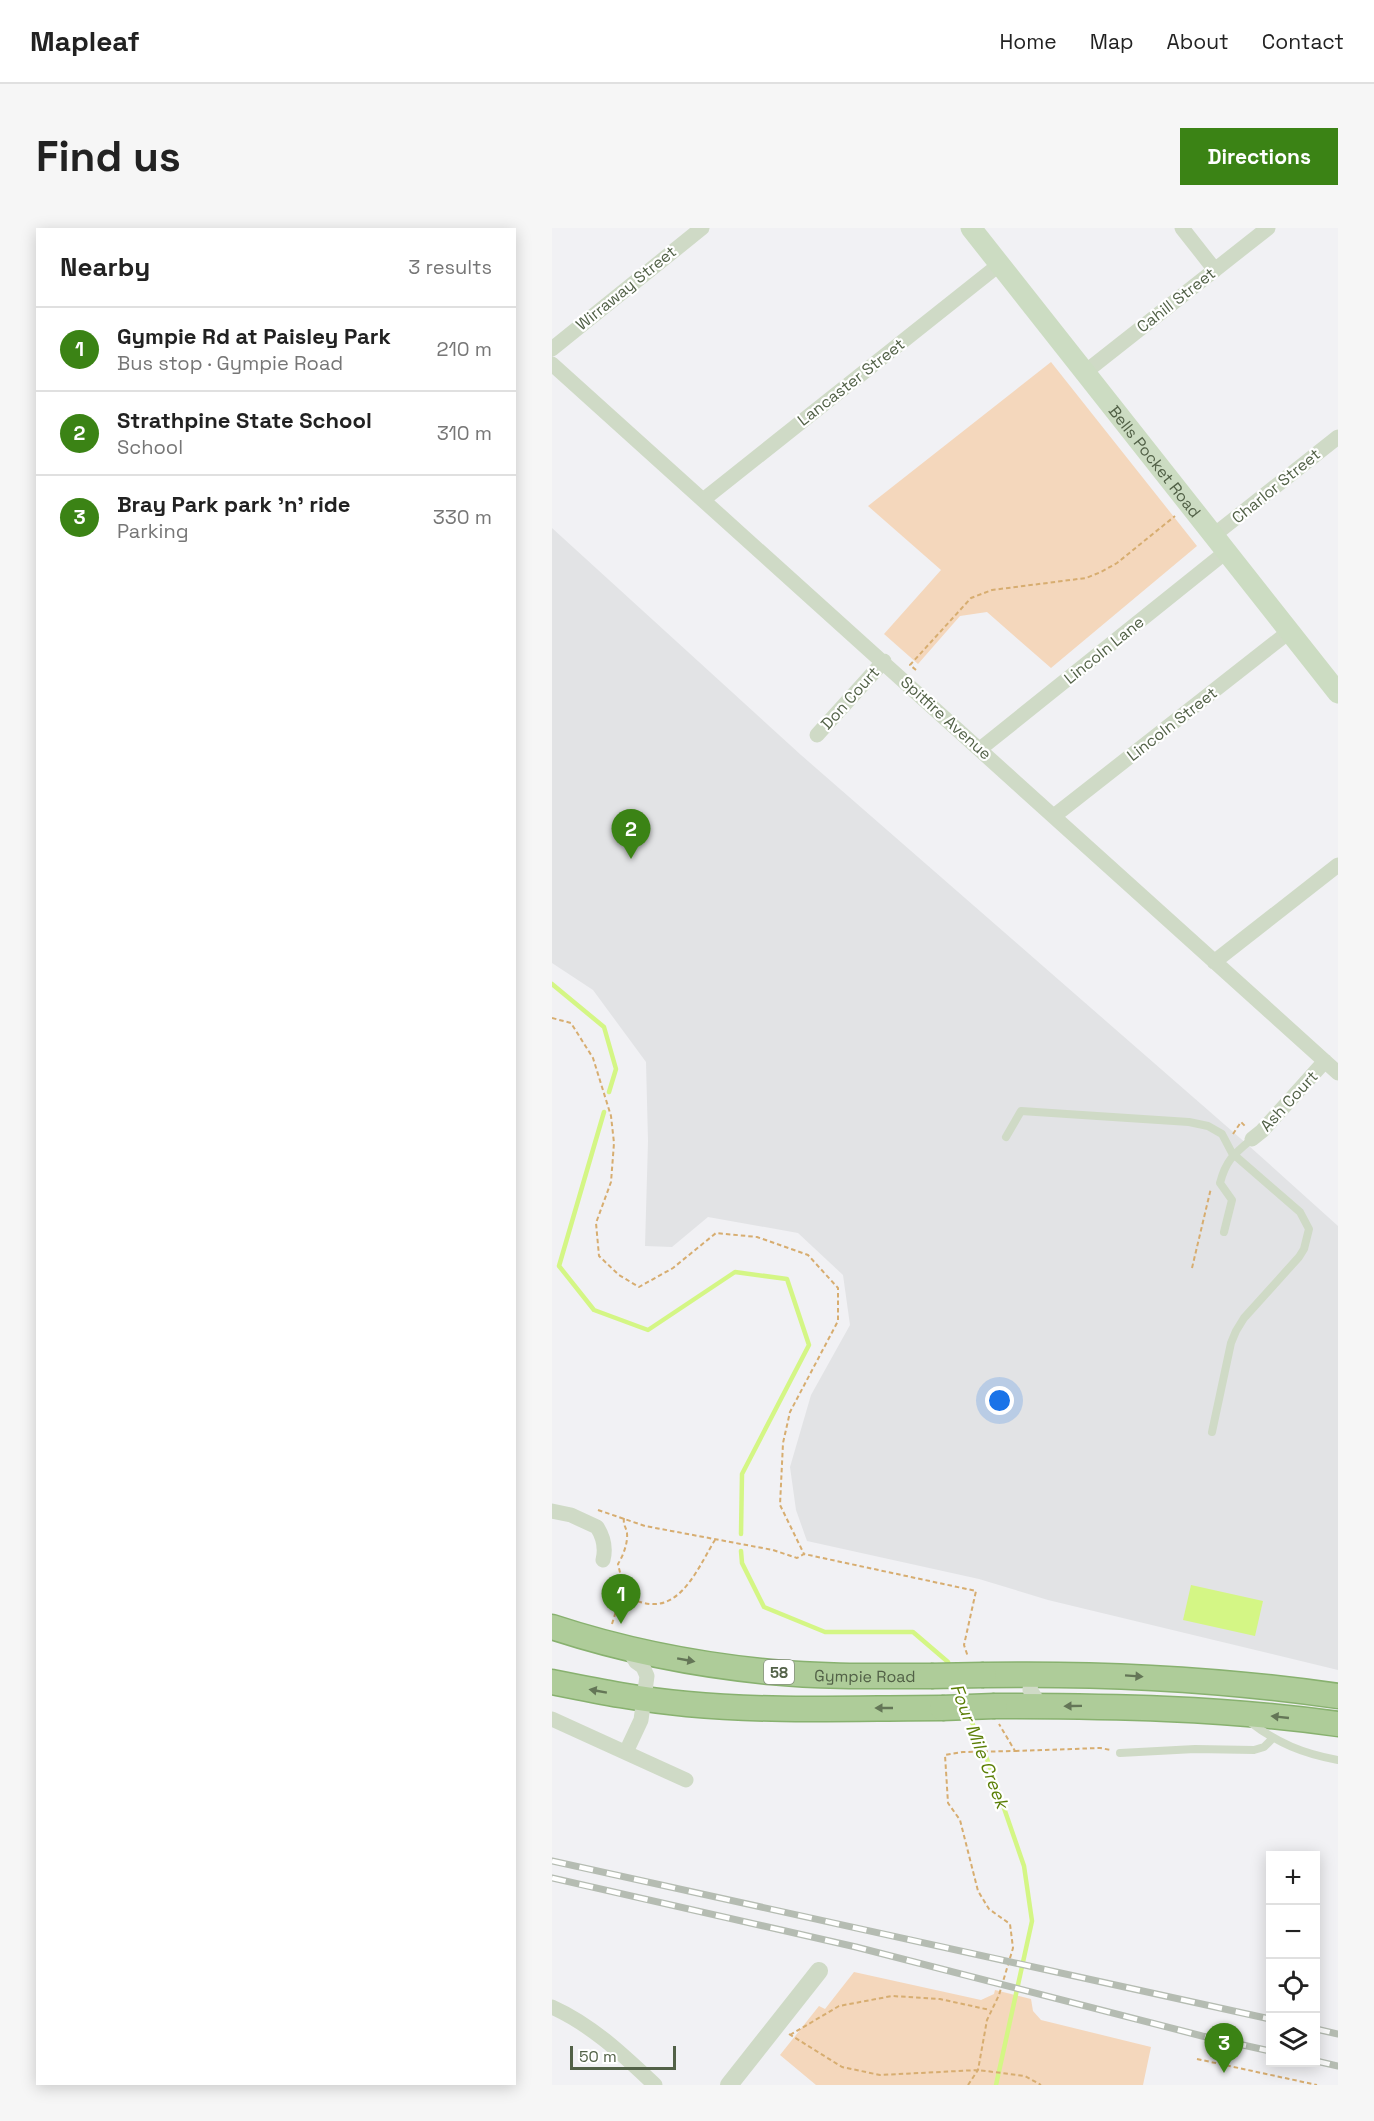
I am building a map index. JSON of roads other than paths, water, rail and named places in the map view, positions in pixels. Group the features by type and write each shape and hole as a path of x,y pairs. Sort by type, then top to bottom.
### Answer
{"highway":[{"name":"Gympie Road","path":"552,1627 628,1648 708,1664 771,1672 839,1676 931,1676 977,1670 1032,1674 1129,1675 1338,1696"},
{"name":"Gympie Road","path":"552,1682 644,1699 689,1704 771,1708 942,1708 997,1715 1041,1706 1147,1707 1239,1713 1338,1724"}],"main road":[{"name":"Bells Pocket Road","path":"971,228 1338,693"}],"street":[{"name":"Wirraway Street","path":"552,349 702,228"},
{"path":"1182,228 1215,270"},
{"name":"Cahill Street","path":"1084,373 1268,228"},
{"name":"Lancaster Street","path":"703,500 1000,264"},
{"name":"Spitfire Avenue","path":"552,364 884,661 1338,1073"},
{"name":"Charlor Street","path":"1221,543 1338,437"},
{"name":"Lincoln Lane","path":"980,749 1221,543"},
{"name":"Lincoln Street","path":"1054,816 1290,632"},
{"name":"Don Court","path":"817,735 884,661"},
{"path":"1214,962 1338,865"},
{"name":"Ash Court","path":"1252,1139 1262,1131 1325,1061"},
{"path":"552,1511 571,1515 597,1527 602,1534 605,1551 603,1560"},
{"path":"626,1752 641,1720 647,1677 628,1648"},
{"path":"1032,1674 1030,1690 1041,1706"},
{"path":"552,1719 686,1780"},
{"path":"729,2085 784,2030 819,1971"},
{"path":"552,2007 582,2022 604,2038 655,2085"}],"lane":[{"path":"1006,1137 1021,1111 1189,1122 1208,1126 1222,1134 1233,1155 1300,1212 1309,1229 1308,1239 1299,1257 1236,1330 1231,1342 1212,1432"},
{"path":"1224,1232 1232,1200 1220,1183 1224,1166 1252,1139"},
{"path":"1239,1713 1273,1738 1305,1753 1338,1760"},
{"path":"1120,1753 1195,1749 1254,1750 1263,1747 1273,1738"}],"waterway":[{"name":"Four Mile Creek","path":"552,984 604,1027 616,1069 609,1092"},
{"name":"Four Mile Creek","path":"604,1112 559,1266 594,1310 648,1330 735,1272 787,1279 809,1345 742,1474 741,1534"},
{"name":"Four Mile Creek","path":"741,1551 742,1563 764,1607 825,1632 913,1632 948,1662 950,1668"},
{"name":"Four Mile Creek","path":"969,1715 987,1759 1024,1866 1032,1921 996,2085"}],"railway":[{"path":"552,1861 1266,2018"},
{"path":"552,1878 856,1947 1202,2036 1266,2050"},
{"path":"1320,2030 1338,2034"},
{"path":"1320,2062 1338,2066"}],"place":[{"name":"Strathpine State School","path":"631,859"},
{"name":"Gympie Rd at Paisley Park","path":"621,1624"},
{"name":"Bray Park park 'n' ride","path":"1224,2073"}]}
